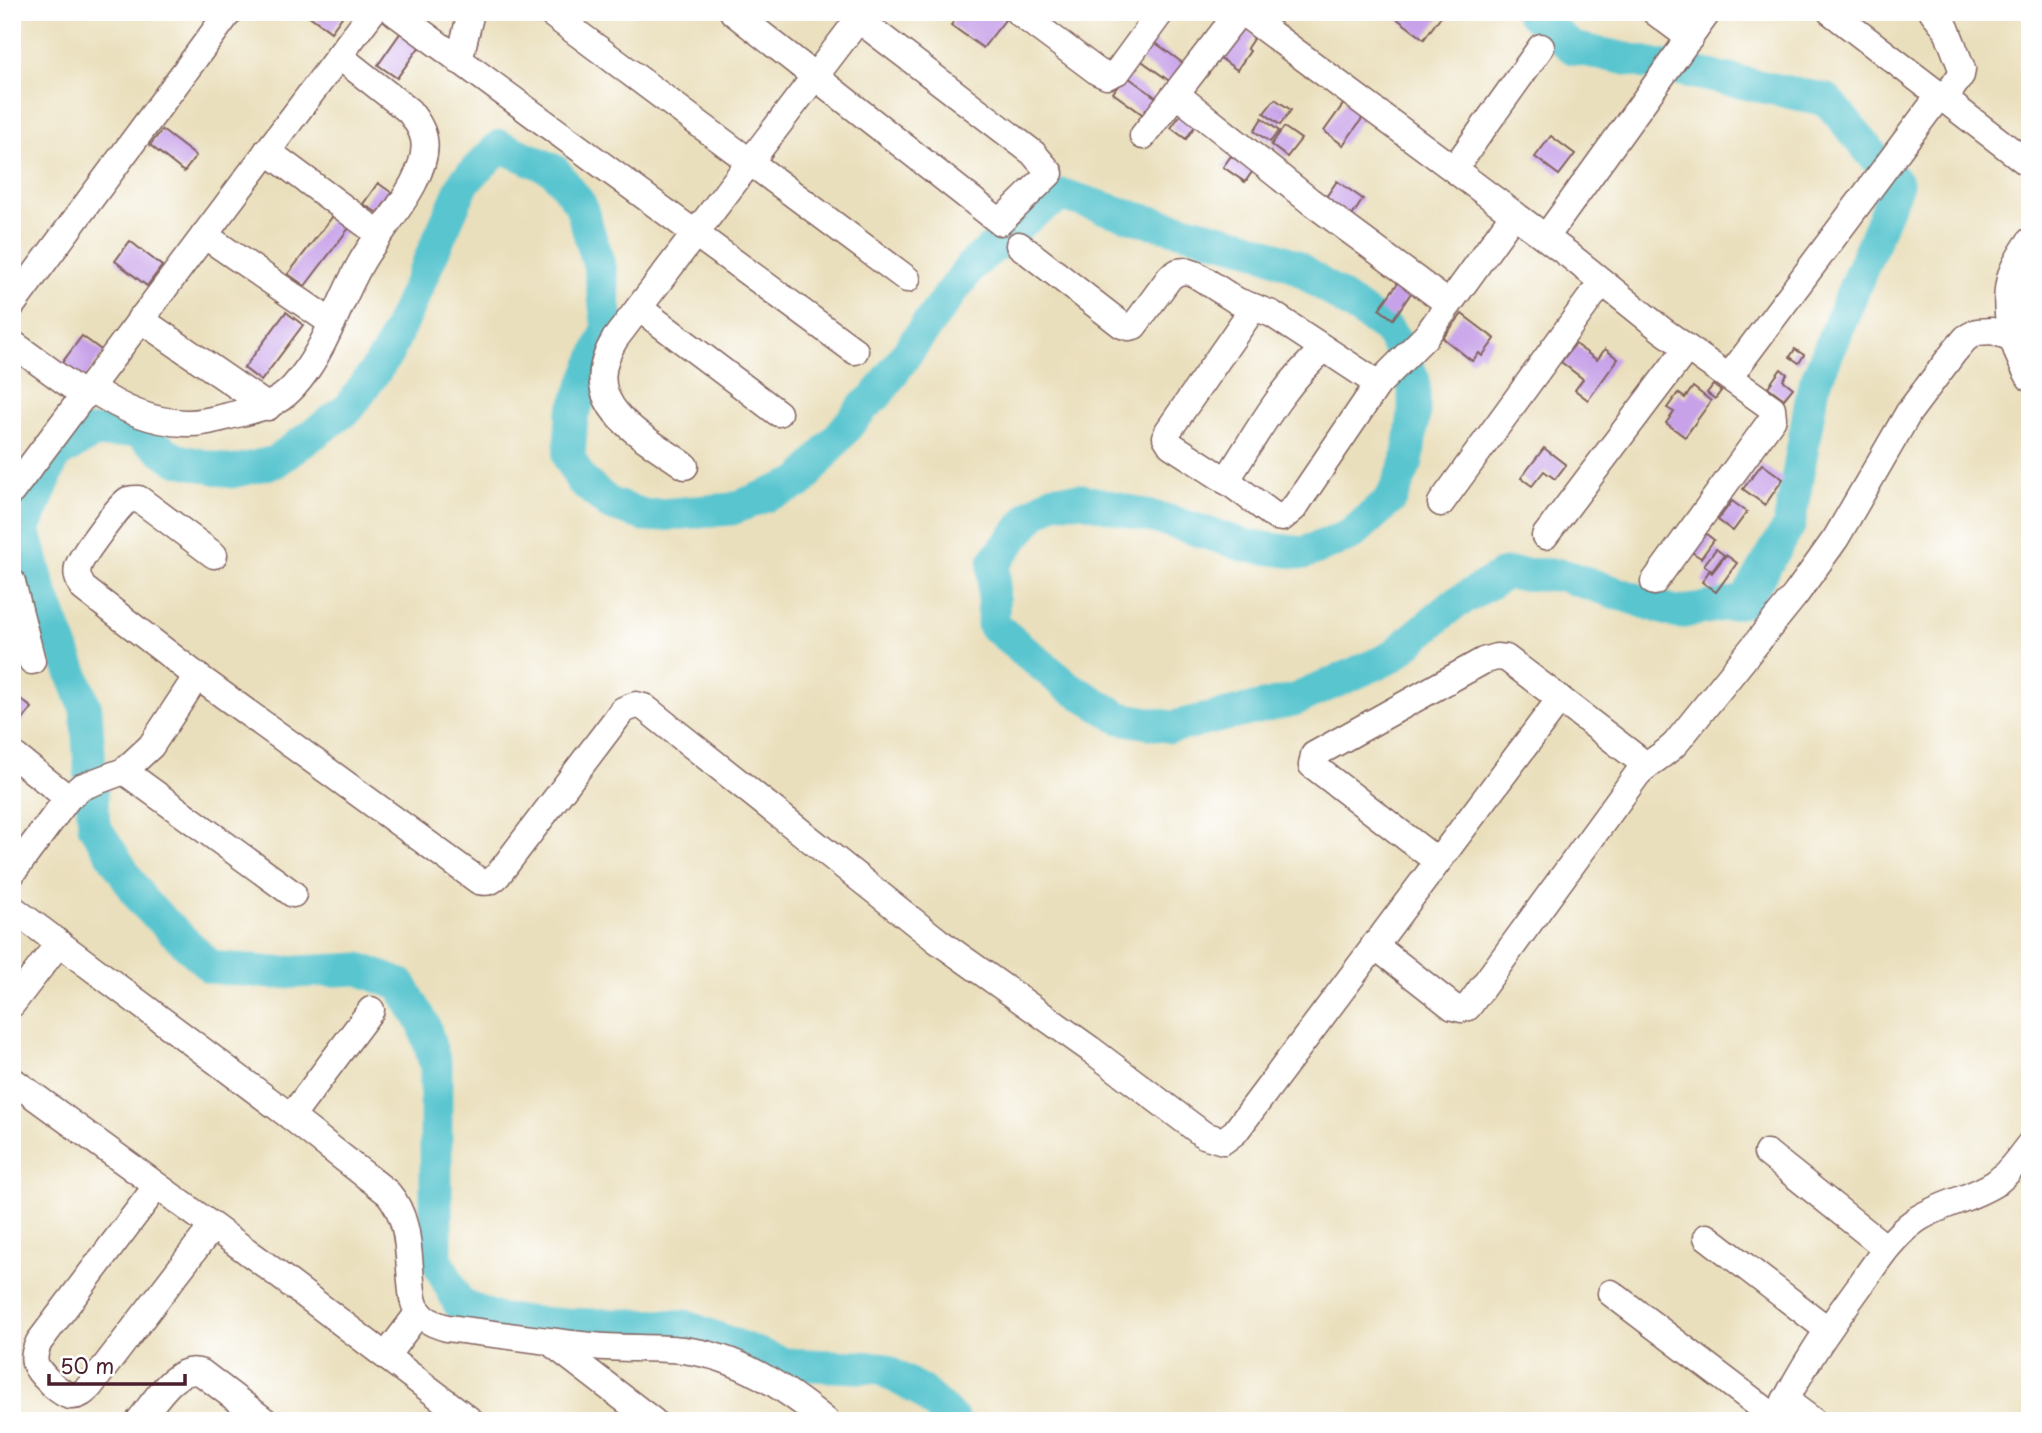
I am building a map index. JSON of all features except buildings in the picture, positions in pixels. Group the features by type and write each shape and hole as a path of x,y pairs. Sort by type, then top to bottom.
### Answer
{"street":[{"path":"14,300 229,12"},
{"path":"12,491 372,12"},
{"path":"394,12 855,351"},
{"path":"459,61 471,12"},
{"path":"550,12 907,279"},
{"path":"685,466 629,427 613,411 603,394 600,377 605,356 694,234 750,162 816,75 861,16 1033,153 1049,173 1000,222 816,75 733,12"},
{"path":"1018,12 1107,76 1118,71 1161,12"},
{"path":"1143,136 1241,12 1546,237 1687,348 1772,408 1773,418 1654,582"},
{"path":"1655,12 1688,40"},
{"path":"1546,237 1708,12"},
{"path":"1830,12 2030,166"},
{"path":"1729,377 1899,148 1961,75 1962,69 1940,14"},
{"path":"1454,169 1541,47"},
{"path":"12,344 88,392 125,408 185,423 204,422 268,407 286,396 318,353 362,261 415,181 424,155 424,139 418,123 409,111 339,56"},
{"path":"1176,94 1310,201 1449,304"},
{"path":"267,150 379,234"},
{"path":"1254,307 1166,437 1171,445 1282,519 1287,516 1386,375 1415,349 1514,214"},
{"path":"204,235 332,323"},
{"path":"2030,241 2011,275 2007,305 2013,338 2021,363 2030,378"},
{"path":"1019,245 1122,325 1129,327 1138,321 1170,277 1186,271 1237,301 1272,314 1324,349 1386,375"},
{"path":"1441,503 1602,282"},
{"path":"639,308 778,413"},
{"path":"140,319 268,407"},
{"path":"1374,944 1453,1007 1468,1007 1646,765 1666,755 1796,594 1836,538 1909,412 1966,338 1978,332 1992,331 2013,338"},
{"path":"1545,536 1687,348"},
{"path":"1226,481 1290,382 1324,349"},
{"path":"214,555 147,504 139,499 130,499 121,506 84,555 78,565 77,577 83,588 197,676 467,873 486,883 492,881 623,710 636,705 644,707 938,941 1090,1049 1203,1135 1223,1141 1235,1132 1560,699"},
{"path":"12,582 32,661"},
{"path":"1437,861 1312,765 1314,755 1472,667 1496,657 1514,663 1646,765"},
{"path":"12,873 83,789 124,771 151,746 197,676"},
{"path":"12,754 83,789"},
{"path":"124,771 293,894"},
{"path":"12,908 388,1192 398,1204 404,1220 413,1299 419,1312 431,1323 447,1328 592,1346 684,1350 719,1358 753,1371 794,1395 826,1421"},
{"path":"12,1004 59,943"},
{"path":"291,1117 371,1010"},
{"path":"12,1080 471,1421"},
{"path":"1779,1413 1799,1374 1886,1248 1917,1219 1996,1183 2030,1144"},
{"path":"1767,1153 1886,1248"},
{"path":"156,1187 34,1352 39,1371 66,1395 82,1394 90,1386 212,1227"},
{"path":"1707,1237 1828,1330"},
{"path":"1611,1293 1779,1413 1813,1421"},
{"path":"386,1356 419,1312"},
{"path":"548,1340 653,1421"},
{"path":"138,1421 173,1381 184,1372 193,1370 202,1373 265,1421"}],"waterway":[{"path":"954,1421 921,1391 880,1368 785,1364 684,1326 554,1324 499,1320 459,1304 436,1258 436,1067 424,1025 401,985 359,969 274,973 211,967 143,902 94,826 86,709 40,589 24,530 55,455 92,433 135,430 175,459 232,472 275,462 349,408 388,353 464,182 500,146 554,170 580,204 600,268 608,329 572,416 569,458 581,480 610,504 647,516 732,509 801,482 864,406 877,395 972,265 1036,211 1063,195 1136,218 1249,247 1294,265 1387,329 1398,345 1414,380 1414,414 1407,462 1391,499 1351,535 1304,553 1247,546 1169,521 1083,500 1054,500 1033,514 994,562 993,625 1066,685 1120,718 1172,727 1294,700 1390,658 1451,606 1505,574 1562,575 1678,613 1745,601 1789,526 1813,388 1897,184 1827,100 1573,48 1531,12"}]}
